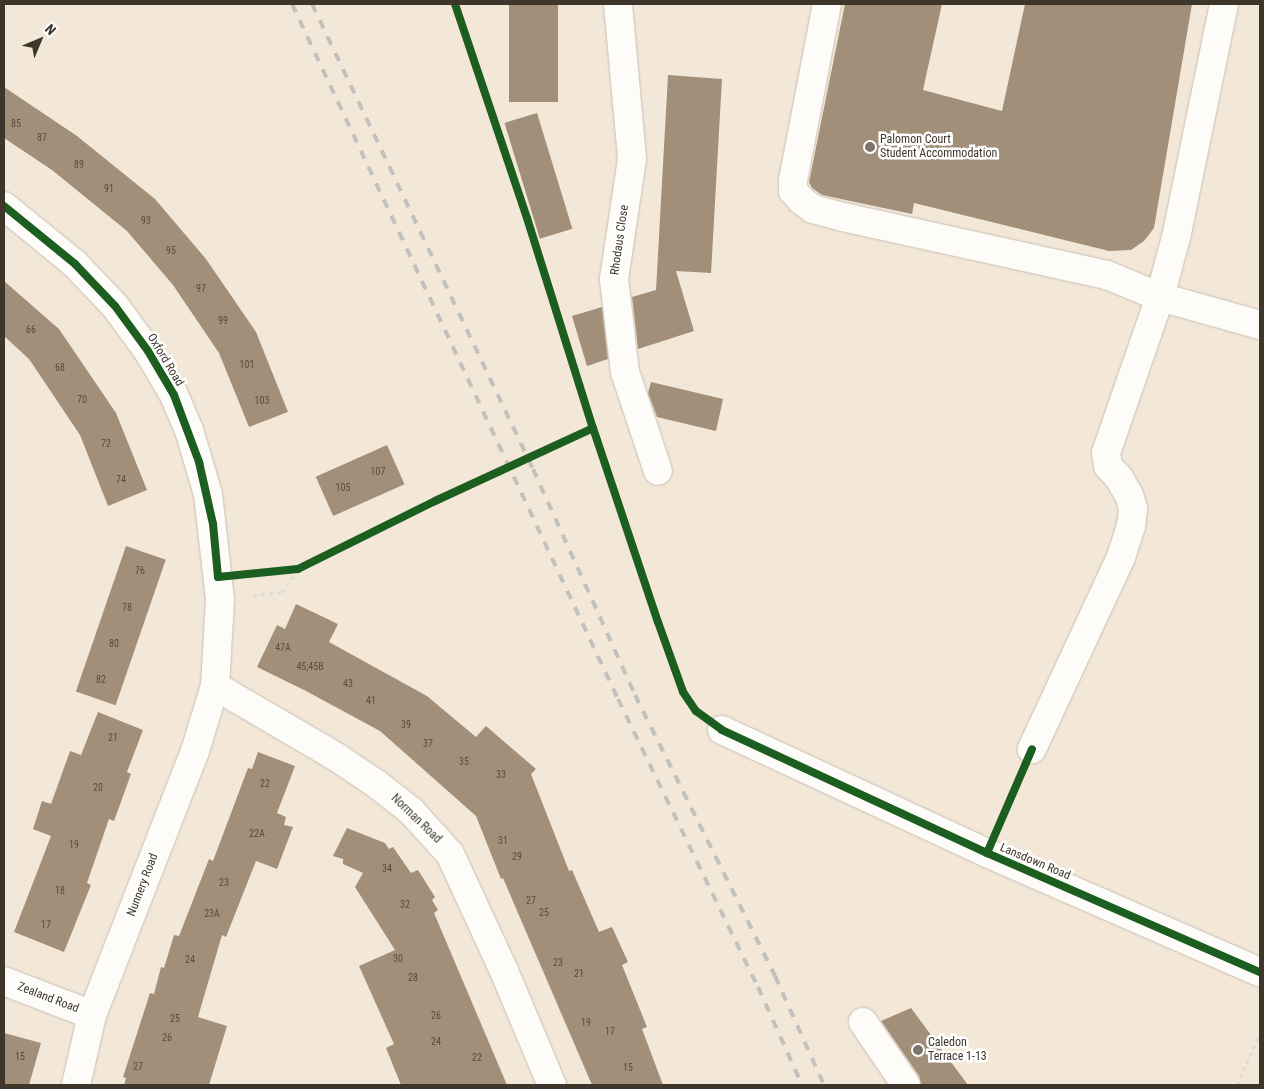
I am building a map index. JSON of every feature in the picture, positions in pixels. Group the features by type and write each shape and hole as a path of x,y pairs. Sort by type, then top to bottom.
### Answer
{"street":[{"name":"Rhodaus Close","path":"618,4 632,159 614,279 625,372 658,471"},
{"path":"827,4 793,181 794,191 801,200 814,209 843,217 1107,275 1160,297 1260,325"},
{"path":"1032,749 1122,557 1131,526 1133,508 1129,495 1120,478 1108,466 1106,453 1160,297 1176,237 1224,4"},
{"name":"Oxford Road","path":"4,206 75,264 115,306 148,351 174,395 189,430 208,494 220,600 215,686"},
{"name":"Nunnery Road","path":"76,1085 92,1015 195,752 215,686"},
{"name":"Norman Road","path":"215,686 338,758 378,784 417,818 450,854 504,971 552,1085"},
{"name":"Lansdown Road","path":"722,730 987,853 1260,972"},
{"name":"Zealand Road","path":"4,981 92,1015"},
{"path":"863,1022 906,1085"}],"path":[{"path":"590,419 596,437"},
{"path":"427,505 593,428"},
{"path":"289,570 307,565"},
{"path":"220,600 282,592 298,569"},
{"path":"1237,1085 1260,1033"}],"building":[{"path":"509,4 558,4 558,102 509,102"},
{"path":"845,4 942,4 923,90 1002,111 1025,4 1192,4 1154,228 1144,241 1131,250 1109,251 914,203 912,214 822,195 812,188 809,182"},
{"path":"668,75 722,79 711,273 676,271 694,331 638,349 632,297 656,290"},
{"path":"4,87 77,136 155,199 206,259 256,332 288,412 249,427 219,353 173,285 127,231 52,170 4,138"},
{"path":"537,113 572,229 540,239 504,123"},
{"path":"4,281 59,329 116,413 147,490 108,506 80,435 29,359 4,336"},
{"path":"602,307 608,359 587,366 572,316"},
{"path":"651,382 723,399 716,431 657,417 648,393"},
{"path":"387,445 404,484 333,516 316,477"},
{"path":"126,546 166,560 116,705 76,692"},
{"path":"296,604 338,624 329,642 427,696 476,737 486,726 536,769 531,774 569,871 572,870 599,932 612,927 628,962 622,965 647,1027 642,1029 663,1085 592,1085 503,878 501,879 476,816 380,731 257,667 277,625 285,629"},
{"path":"98,712 143,730 127,772 131,774 114,821 109,819 87,883 91,885 64,952 14,932 51,836 33,829 42,801 51,804 70,751 81,755"},
{"path":"258,752 295,766 277,813 286,817 284,825 293,827 277,869 256,861 226,937 222,935 198,1017 227,1026 209,1085 124,1085 126,1078 123,1077 150,993 154,994 161,967 164,968 174,935 179,936 209,859 213,861 248,768 252,769"},
{"path":"347,828 385,843 389,849 393,847 411,873 418,870 435,897 432,900 438,910 434,913 507,1085 401,1085 386,1048 394,1044 359,966 395,950 355,887 363,873 343,864 343,859 333,856"},
{"name":"Caledon Terrace 1-13","path":"911,1008 968,1085 921,1085 919,1076 881,1021"},
{"path":"4,1033 41,1043 29,1085 4,1085"}],"railway":[{"path":"292,4 618,699 758,987 802,1085"},
{"path":"312,4 533,469 635,695 775,976 824,1085"}],"cycle path":[{"path":"455,4 527,218 593,428 658,622 683,692 696,711 722,730 987,853 1260,972"},
{"path":"4,206 75,264 115,306 148,351 174,395 199,462 213,524 218,577 298,569 435,501 593,428"},
{"path":"987,853 1032,749"}],"place":[{"name":"Palomon Court Student Accommodation","path":"870,147"},
{"name":"Caledon Terrace 1-13","path":"918,1050"}]}
